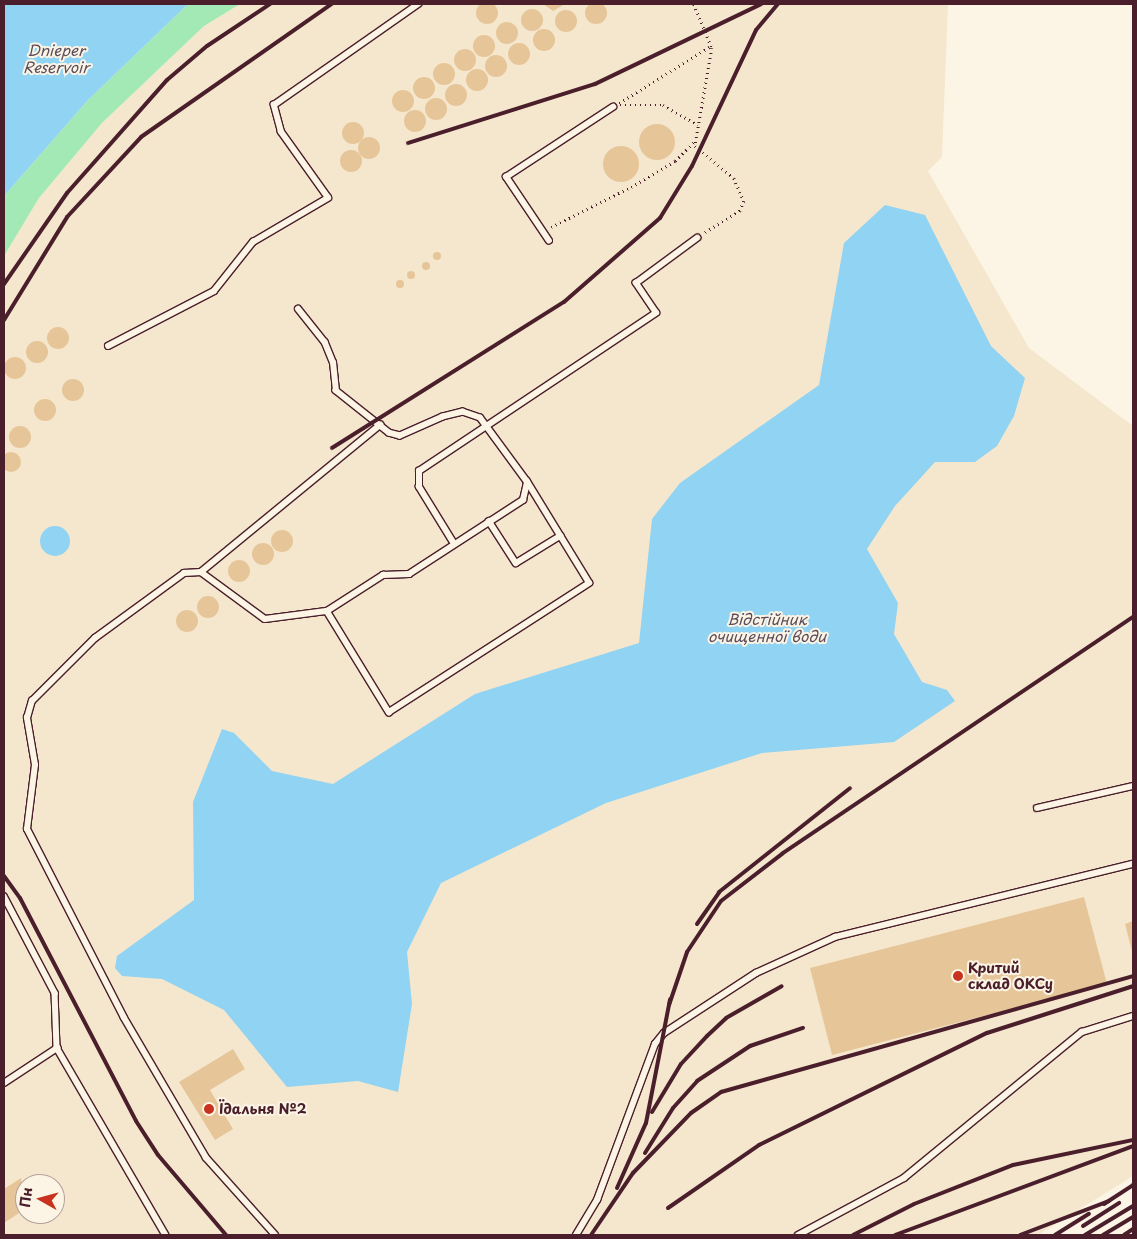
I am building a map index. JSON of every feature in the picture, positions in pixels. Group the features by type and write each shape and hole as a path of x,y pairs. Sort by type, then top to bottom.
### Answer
{"lane":[{"path":"108,346 214,290 253,242 328,198 281,132 274,105 418,4"},
{"path":"549,241 506,177 613,106"},
{"path":"454,544 417,478 430,461 656,313 636,283 697,238"},
{"path":"298,309 325,343 334,363 336,391 380,425 400,436 463,412 480,418 527,482 589,584 389,712 328,612"},
{"path":"275,1235 206,1158 124,1018 27,829 35,765 27,731 32,701 95,638 184,573 202,572 380,425"},
{"path":"202,572 266,619 328,612 383,575 409,574 490,522 523,500 527,482"},
{"path":"490,522 516,563 560,536"},
{"path":"1037,808 1133,786"},
{"path":"576,1235 597,1200 655,1044 664,1033 756,973 835,937 1133,864"},
{"path":"4,896 55,993 57,1048 166,1235"},
{"path":"798,1235 904,1178 1082,1032 1133,1016"},
{"path":"4,1083 57,1048"}],"path":[{"path":"694,4 711,46 712,65 698,125 696,140 698,152 734,178 744,201 740,211 697,238"},
{"path":"613,106 711,46"},
{"path":"613,106 644,102 663,105 698,125"},
{"path":"543,231 632,187 675,161 696,140"}],"shaded area":[{"path":"240,4 948,4 942,157 928,171 1029,348 1133,426 1133,1176 1038,1235 4,1235 4,256 39,198 102,123 204,26"}],"green space":[{"path":"188,4 240,4 204,26 102,123 39,198 4,256 4,196 88,100"}],"water":[{"name":"Dnieper Reservoir","path":"4,4 188,4 88,100 4,196"},
{"name":"Відстійник очищенної води","path":"885,205 925,215 991,346 1025,378 1014,416 997,446 975,462 935,462 895,506 867,549 898,603 894,634 922,682 947,690 955,701 894,742 762,753 606,803 441,883 407,952 412,1004 398,1092 358,1081 287,1087 224,1010 162,979 122,976 115,968 117,956 194,900 193,802 222,729 234,733 272,771 333,784 475,694 639,643 652,519 680,483 819,385 844,243"},
{"path":"55,526 61,527 69,535 69,547 61,555 55,556 49,555 41,547 40,541 41,535 49,527"}],"building":[{"path":"487,2 495,5 498,13 495,21 487,24 479,21 476,13 479,5"},
{"path":"596,2 604,5 607,13 604,21 596,24 588,21 585,13 588,5"},
{"path":"543,4 565,4 553,11"},
{"path":"532,9 540,12 543,20 540,28 532,31 524,28 521,20 524,12"},
{"path":"566,10 574,13 577,21 574,29 566,32 558,29 555,21 558,13"},
{"path":"507,22 515,25 518,33 515,41 507,44 499,41 496,33 499,25"},
{"path":"544,29 552,32 555,40 552,48 544,51 536,48 533,40 536,32"},
{"path":"484,35 492,38 495,46 492,54 484,57 476,54 473,46 476,38"},
{"path":"519,43 527,46 530,54 527,62 519,65 511,62 508,54 511,46"},
{"path":"465,49 473,52 476,60 473,68 465,71 457,68 454,60 457,52"},
{"path":"496,55 504,58 507,66 504,74 496,77 488,74 485,66 488,58"},
{"path":"444,63 452,66 455,74 452,82 444,85 436,82 433,74 436,66"},
{"path":"477,69 485,72 488,80 485,88 477,91 469,88 466,80 469,72"},
{"path":"424,77 432,80 435,88 432,96 424,99 416,96 413,88 416,80"},
{"path":"456,84 464,87 467,95 464,103 456,106 448,103 445,95 448,87"},
{"path":"403,90 411,93 414,101 411,109 403,112 395,109 392,101 395,93"},
{"path":"436,98 444,101 447,109 444,117 436,120 428,117 425,109 428,101"},
{"path":"415,110 423,113 426,121 423,129 415,132 407,129 404,121 407,113"},
{"path":"353,122 361,125 364,133 361,141 353,144 345,141 342,133 345,125"},
{"path":"657,124 669,130 675,142 669,154 657,160 645,154 639,142 645,130"},
{"path":"369,137 377,140 380,148 377,156 369,159 361,156 358,148 361,140"},
{"path":"621,146 633,152 639,164 633,176 621,182 609,176 603,164 609,152"},
{"path":"351,150 359,153 362,161 359,169 351,172 343,169 340,161 343,153"},
{"path":"437,252 441,256 437,260 433,256"},
{"path":"426,262 430,266 426,270 422,266"},
{"path":"411,271 415,275 411,279 407,275"},
{"path":"400,280 404,284 400,288 396,284"},
{"path":"58,327 66,330 69,338 66,346 58,349 50,346 47,338 50,330"},
{"path":"37,341 45,344 48,352 45,360 37,363 29,360 26,352 29,344"},
{"path":"15,357 23,360 26,368 23,376 15,379 7,376 4,368 7,360"},
{"path":"73,379 81,382 84,390 81,398 73,401 65,398 62,390 65,382"},
{"path":"45,399 53,402 56,410 53,418 45,421 37,418 34,410 37,402"},
{"path":"20,426 28,429 31,437 28,445 20,448 12,445 9,437 12,429"},
{"path":"11,452 18,455 21,462 18,469 11,472 4,469 1,462 4,455"},
{"path":"282,530 290,533 293,541 290,549 282,552 274,549 271,541 274,533"},
{"path":"263,543 271,546 274,554 271,562 263,565 255,562 252,554 255,546"},
{"path":"239,560 247,563 250,571 247,579 239,582 231,579 228,571 231,563"},
{"path":"208,596 216,599 219,607 216,615 208,618 200,615 197,607 200,599"},
{"path":"187,610 195,613 198,621 195,629 187,632 179,629 176,621 179,613"},
{"name":"Критий склад ОКСу","path":"1084,897 1107,984 832,1055 810,968"},
{"path":"1133,921 1133,955 1125,924"},
{"name":"Їдальня №2","path":"233,1049 245,1069 210,1090 233,1129 215,1140 179,1082"},
{"path":"15,1182 15,1216 4,1223 4,1189"}],"railway":[{"path":"4,284 67,193 167,80 207,46 270,4"},
{"path":"4,320 67,217 141,137 332,4"},
{"path":"408,143 595,84 761,4"},
{"path":"332,448 564,302 660,218 692,166 756,30 778,4"},
{"path":"669,1005 687,952 721,901 783,853 1133,617"},
{"path":"697,924 719,892 850,788"},
{"path":"4,876 20,898 136,1121 158,1155 226,1235"},
{"path":"591,1235 633,1173 691,1113 721,1092 1133,976"},
{"path":"652,1112 681,1064 707,1036 726,1018 782,986"},
{"path":"668,1208 759,1145 987,1033 1133,986"},
{"path":"617,1188 646,1123 670,999"},
{"path":"645,1153 673,1108 697,1081 750,1046 803,1028"},
{"path":"853,1235 914,1204 1013,1165 1133,1140"},
{"path":"895,1235 1133,1146"},
{"path":"1104,1204 1133,1185"},
{"path":"1020,1235 1109,1201"},
{"path":"1083,1226 1119,1203"},
{"path":"1085,1235 1133,1206"},
{"path":"1055,1235 1089,1214"},
{"path":"1103,1235 1133,1217"},
{"path":"1124,1235 1133,1229"}],"place":[{"name":"Критий склад ОКСу","path":"958,976"},
{"name":"Їдальня №2","path":"209,1109"}]}
